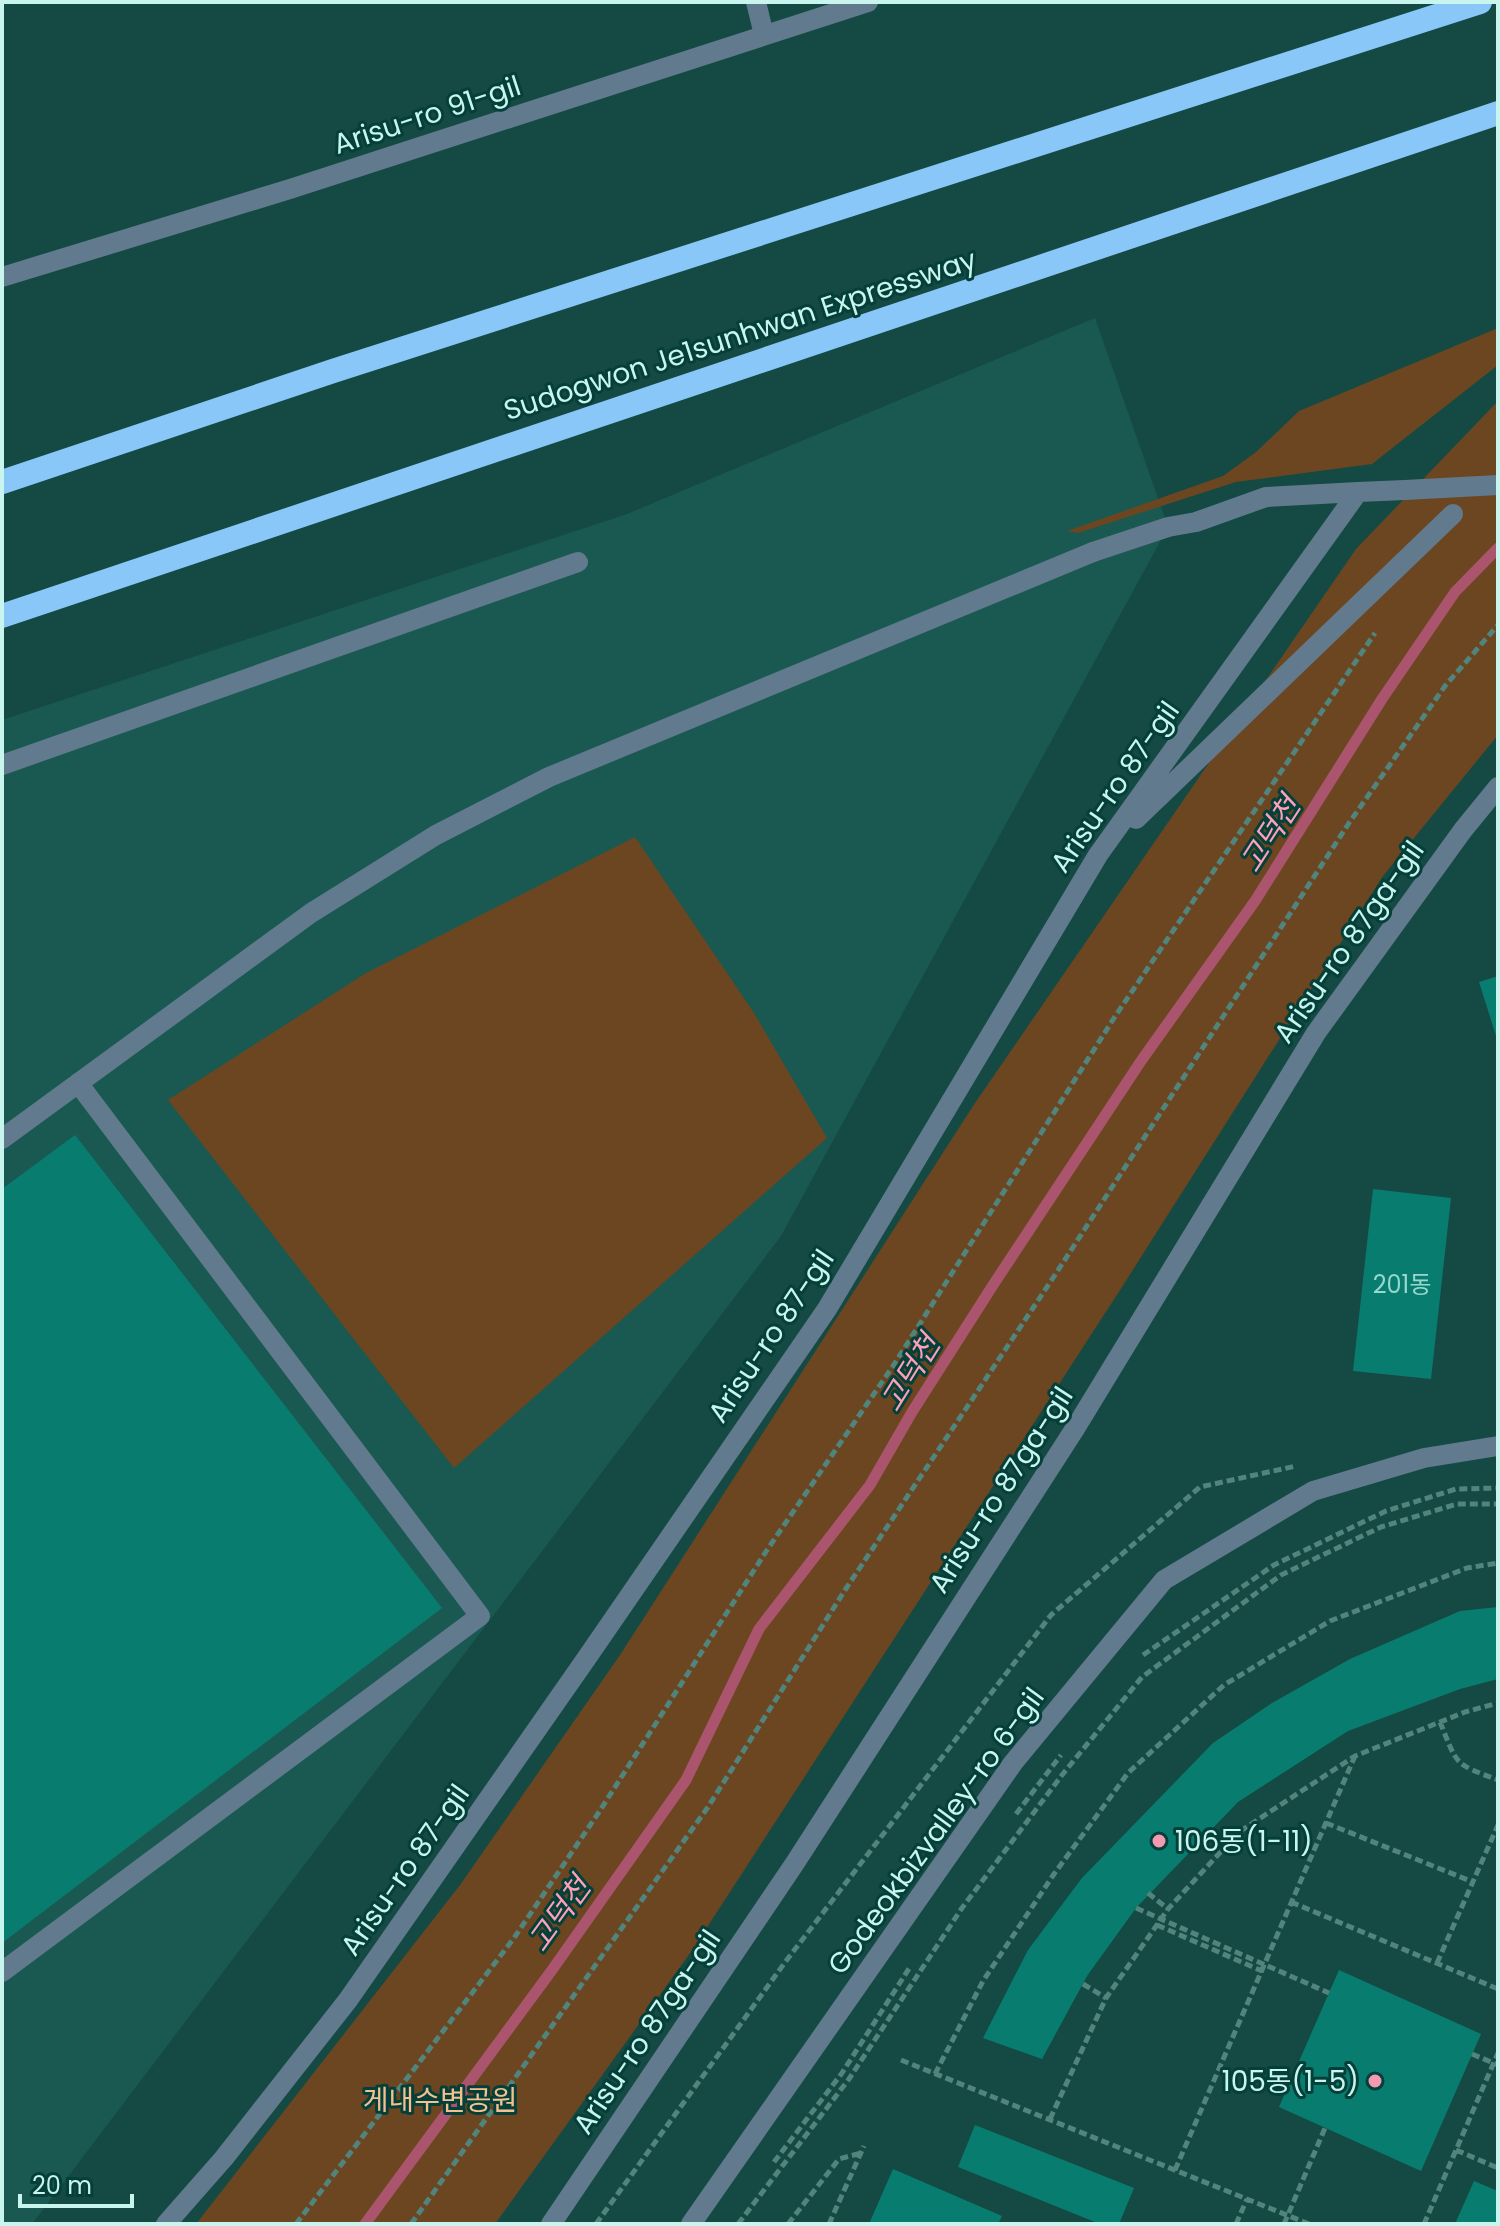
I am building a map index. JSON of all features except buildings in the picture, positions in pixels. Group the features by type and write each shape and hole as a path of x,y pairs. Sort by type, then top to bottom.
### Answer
{"highway":[{"path":"2,482 333,371 1480,2"},
{"name":"Sudogwon Je1sunhwan Expressway","path":"2,616 1498,113"}],"street":[{"path":"756,2 764,35"},
{"name":"Arisu-ro 91-gil","path":"2,277 290,189 868,2"},
{"path":"2,1139 311,913 436,835 549,777 1093,552 1168,527 1196,522 1266,497 1498,485"},
{"name":"Arisu-ro 87-gil","path":"166,2224 224,2158 348,2000 827,1309 1098,855 1358,492"},
{"path":"1098,855 1453,514"},
{"path":"2,765 578,562"},
{"name":"Arisu-ro 87ga-gil","path":"551,2224 795,1863 1076,1427 1316,1033 1463,830 1498,787"},
{"path":"2,1972 480,1616 78,1083"},
{"name":"Godeokbizvalley-ro 6-gil","path":"691,2224 1013,1763 1164,1580 1313,1491 1424,1458 1498,1446"}],"path":[{"path":"296,2224 514,1938 767,1550 893,1366 1116,1015 1381,623"},
{"path":"411,2224 708,1807 845,1590 1051,1281 1349,823 1445,686 1498,625"},
{"path":"1131,1663 1274,1565 1386,1511 1456,1489 1498,1488"},
{"path":"738,2224 849,2079 962,1908 1062,1775 1142,1677 1281,1575 1381,1527 1457,1504 1498,1504"},
{"path":"935,2074 983,1981 1054,1874 1128,1773 1224,1685 1330,1621 1467,1568 1498,1563"},
{"path":"1050,2119 1106,1998 1168,1909 1239,1832 1355,1756 1498,1703"},
{"path":"1440,1722 1455,1761 1498,1780"},
{"path":"1010,1823 1065,1750"},
{"path":"1175,2170 1355,1756"},
{"path":"1326,1823 1473,1882"},
{"path":"1437,1963 1498,1825"},
{"path":"1148,1893 1168,1909"},
{"path":"1291,1902 1498,1989"},
{"path":"1136,1908 1329,1993"},
{"path":"1157,1925 1262,1971"},
{"path":"764,2174 842,2073 914,1960"},
{"path":"1083,1984 1106,1998"},
{"path":"1424,2224 1498,2053"},
{"path":"1472,2054 1498,2065"},
{"path":"901,2060 1309,2224"},
{"path":"1284,2224 1325,2128"},
{"path":"829,2224 864,2146"},
{"path":"1456,2150 1498,2168"},
{"path":"788,2224 839,2159 861,2153"},
{"path":"1236,2224 1247,2199"}],"shaded area":[{"path":"1095,318 1168,527 781,1236 32,2224 2,2224 2,720 627,514"}],"green space":[{"path":"1498,328 1498,365 1372,464 1236,482 1078,533 1067,531 1223,476 1256,452 1299,411"},
{"name":"게내수변공원","path":"1498,401 1498,735 1383,876 1122,1287 693,1949 495,2224 196,2224 460,1885 620,1655 973,1106 1356,549"},
{"path":"635,837 754,1013 827,1138 454,1468 168,1100 366,973"}],"waterway":[{"name":"고덕천","path":"365,2224 552,1970 686,1780 759,1629 870,1485 912,1412 995,1282 1141,1061 1255,901 1382,699 1455,592 1498,548"}],"place":[{"name":"106동(1-11)","path":"1159,1841"},
{"name":"105동(1-5)","path":"1375,2081"}]}
